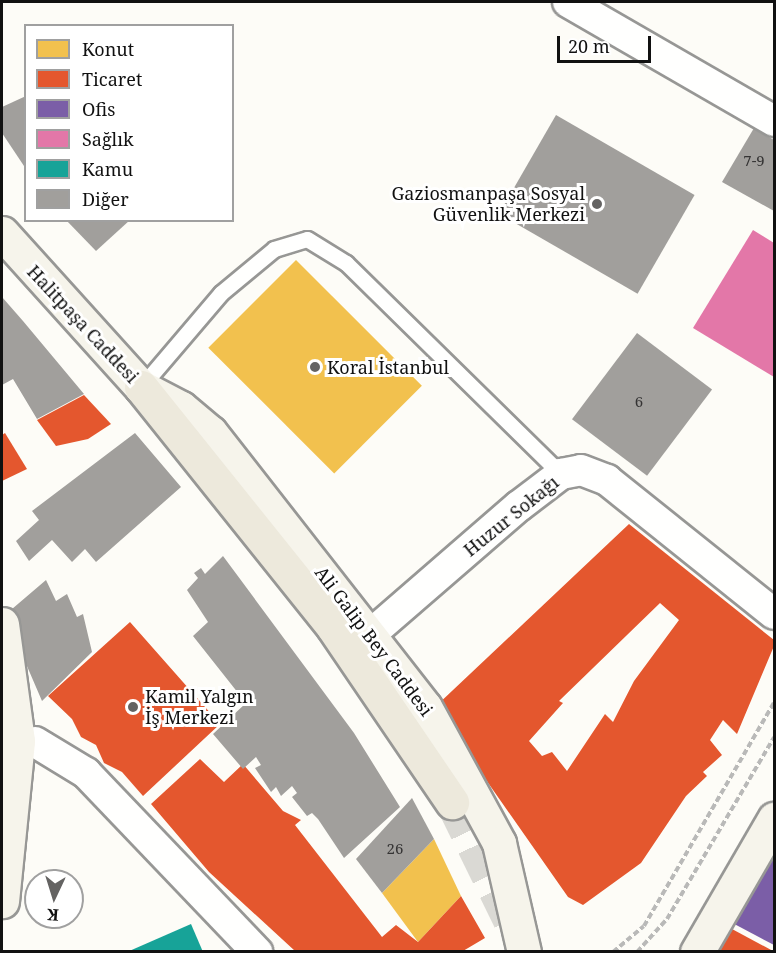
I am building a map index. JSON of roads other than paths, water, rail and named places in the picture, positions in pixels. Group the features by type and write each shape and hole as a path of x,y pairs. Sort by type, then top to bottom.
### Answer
{"main road":[{"name":"Halitpaşa Caddesi","path":"2,233 141,387"},
{"name":"Ali Galip Bey Caddesi","path":"141,387 181,408 210,432 371,634 425,707 484,808 499,843 524,951"},
{"path":"141,387 333,627 453,802"},
{"path":"2,624 26,742 2,901"},
{"path":"2,769 26,742"},
{"path":"697,951 774,819"}],"street":[{"path":"568,2 774,121"},
{"name":"Huzur Sokağı","path":"371,634 561,474 581,470 608,480 774,614"},
{"path":"26,742 86,773 257,951"}],"lane":[{"path":"141,387 221,293 274,249 307,239 346,263 561,474"}],"tunnel":[{"path":"452,802 511,923"}],"place":[{"name":"Gaziosmanpaşa Sosyal Güvenlik Merkezi","path":"597,204"},
{"name":"Koral İstanbul","path":"315,367"},
{"name":"Kamil Yalgın İş Merkezi","path":"133,707"}]}
